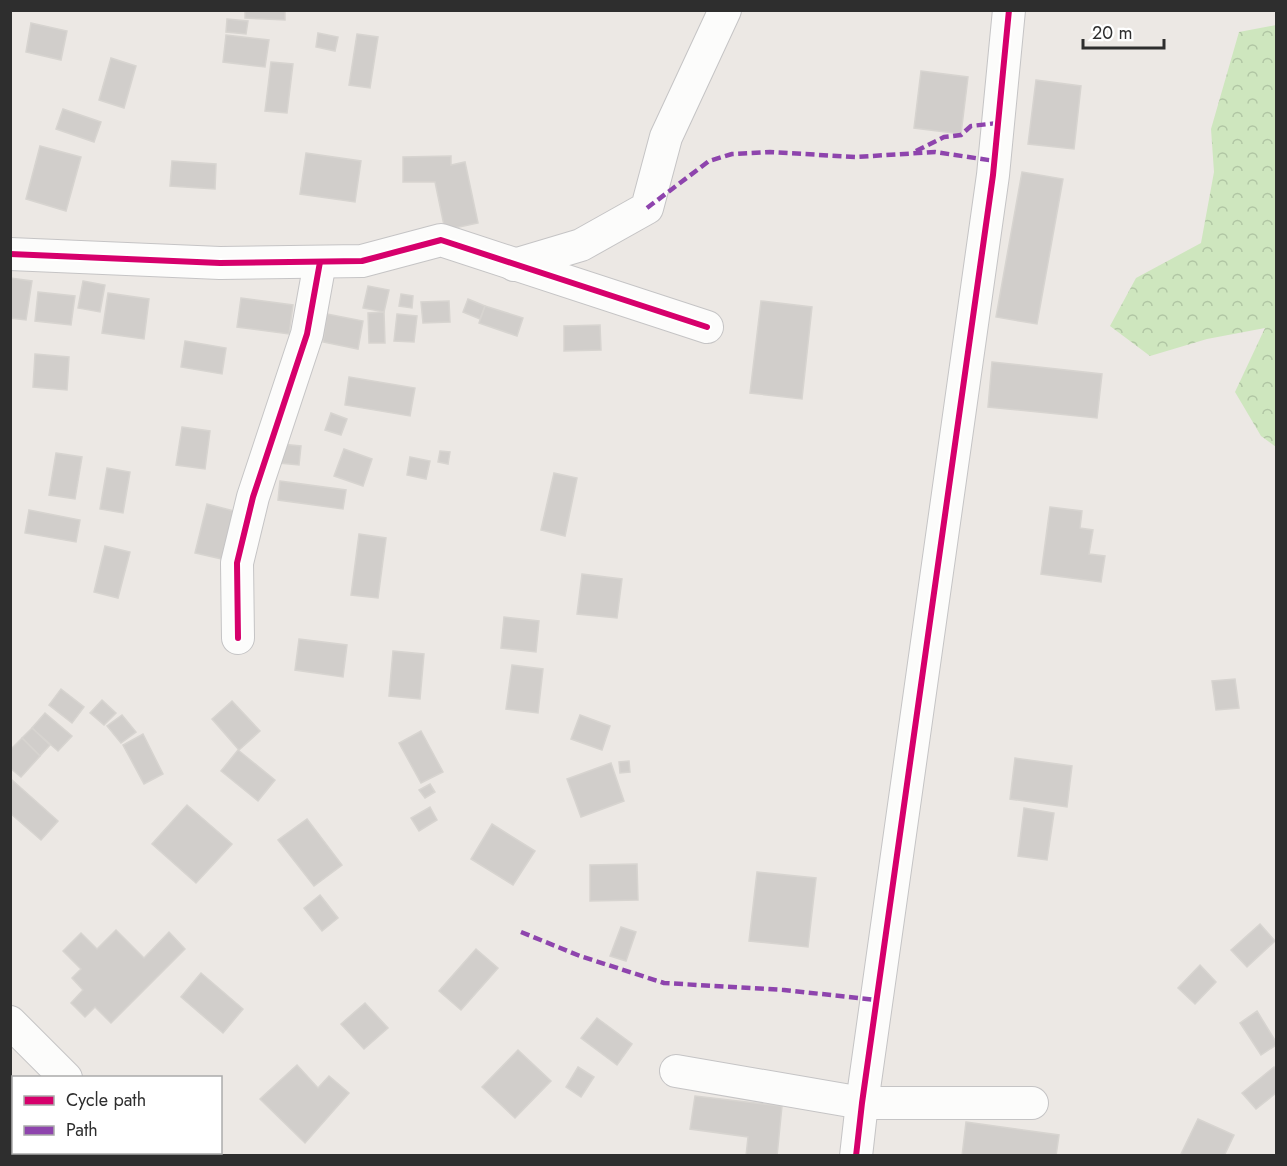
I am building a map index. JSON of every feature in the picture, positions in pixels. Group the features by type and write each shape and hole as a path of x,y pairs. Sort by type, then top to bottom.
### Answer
{"street":[{"path":"514,265 581,245 647,208 666,137 725,10"},
{"path":"856,1155 993,175 1009,10"},
{"path":"10,254 220,263 362,261 441,240 707,327"},
{"path":"238,638 237,563 253,497 306,334 320,261"},
{"path":"10,1022 65,1076"},
{"path":"676,1071 862,1104 1032,1103"}],"green space":[{"path":"1276,25 1276,447 1261,436 1235,392 1265,328 1207,339 1150,356 1110,326 1136,278 1201,243 1214,172 1211,129 1239,32"}],"building":[{"path":"245,10 285,10 285,20 245,18"},
{"path":"227,19 248,21 246,34 226,32"},
{"path":"31,23 67,31 61,60 26,52"},
{"path":"318,33 338,37 335,51 316,47"},
{"path":"357,34 378,37 370,88 349,85"},
{"path":"226,35 269,40 265,67 223,62"},
{"path":"111,58 136,66 124,108 99,100"},
{"path":"271,62 293,64 287,113 265,111"},
{"path":"921,71 968,77 961,134 914,128"},
{"path":"1036,80 1081,86 1074,149 1028,144"},
{"path":"63,109 101,122 94,142 56,129"},
{"path":"40,146 81,157 66,211 26,199"},
{"path":"306,153 361,161 355,202 300,194"},
{"path":"451,156 451,165 465,162 478,223 445,230 435,182 403,182 403,157"},
{"path":"172,161 216,164 215,189 170,186"},
{"path":"1022,172 1063,179 1037,324 996,317"},
{"path":"10,278 32,281 26,320 10,318"},
{"path":"83,281 105,285 100,312 78,308"},
{"path":"368,286 389,290 384,312 363,308"},
{"path":"38,292 75,296 71,325 35,321"},
{"path":"108,293 149,299 144,339 102,333"},
{"path":"401,294 413,296 412,308 399,306"},
{"path":"241,298 293,305 289,334 237,327"},
{"path":"468,299 485,306 480,319 463,312"},
{"path":"449,301 450,322 423,323 421,302"},
{"path":"761,301 812,307 802,399 750,393"},
{"path":"485,306 523,318 517,336 479,323"},
{"path":"384,312 385,343 369,343 368,313"},
{"path":"327,314 363,321 358,349 323,342"},
{"path":"397,314 417,316 414,342 394,341"},
{"path":"600,325 601,350 564,351 564,326"},
{"path":"185,341 226,348 222,374 181,367"},
{"path":"35,354 69,357 67,390 33,387"},
{"path":"992,362 1102,374 1097,418 988,407"},
{"path":"349,377 415,388 410,416 345,405"},
{"path":"331,413 347,419 341,435 325,430"},
{"path":"182,427 210,431 205,469 176,465"},
{"path":"281,444 301,446 299,465 279,463"},
{"path":"344,449 372,459 363,486 334,476"},
{"path":"440,451 450,452 448,464 438,462"},
{"path":"56,453 82,457 75,499 49,495"},
{"path":"410,457 430,461 426,479 407,475"},
{"path":"107,468 130,472 123,513 100,509"},
{"path":"554,473 577,478 565,536 541,530"},
{"path":"280,481 346,490 343,509 278,500"},
{"path":"207,504 234,511 222,559 195,553"},
{"path":"1050,507 1082,511 1080,528 1093,530 1089,554 1105,556 1101,582 1041,574"},
{"path":"29,510 80,520 76,542 25,533"},
{"path":"359,534 386,538 378,598 351,595"},
{"path":"105,546 130,552 118,598 94,592"},
{"path":"582,574 622,579 617,618 577,614"},
{"path":"504,617 539,621 536,652 501,648"},
{"path":"299,639 347,645 343,677 295,670"},
{"path":"393,651 424,654 420,699 389,696"},
{"path":"512,665 543,669 538,713 506,709"},
{"path":"1235,679 1239,708 1216,710 1212,681"},
{"path":"61,689 84,707 72,723 49,705"},
{"path":"102,700 116,713 104,725 90,713"},
{"path":"232,701 260,731 239,750 212,719"},
{"path":"45,713 72,736 58,751 32,728"},
{"path":"122,715 136,732 121,743 107,726"},
{"path":"580,715 610,726 602,750 571,739"},
{"path":"32,728 50,745 40,756 22,738"},
{"path":"421,731 443,772 421,783 399,743"},
{"path":"143,734 163,774 144,784 123,745"},
{"path":"22,738 40,756 21,777 10,768 10,750"},
{"path":"238,750 275,780 258,801 221,771"},
{"path":"1015,758 1072,766 1067,807 1010,799"},
{"path":"629,761 630,772 620,773 619,762"},
{"path":"611,763 624,801 581,817 567,779"},
{"path":"12,780 58,821 41,840 10,813"},
{"path":"430,784 435,792 425,798 419,790"},
{"path":"187,805 232,844 196,883 152,844"},
{"path":"430,807 437,820 419,831 411,818"},
{"path":"1024,808 1054,813 1047,860 1018,856"},
{"path":"307,819 342,865 314,886 278,840"},
{"path":"492,824 535,851 513,885 471,859"},
{"path":"637,864 638,900 590,901 590,865"},
{"path":"757,872 816,878 808,947 749,941"},
{"path":"320,895 338,918 322,931 304,908"},
{"path":"1260,924 1275,941 1247,967 1231,950"},
{"path":"621,927 636,932 626,961 610,956"},
{"path":"116,930 144,958 169,932 185,949 111,1023 95,1007 85,1017 71,1003 83,990 72,978 81,969 63,951 81,933 97,949"},
{"path":"476,949 498,968 461,1010 439,991"},
{"path":"1200,965 1216,982 1195,1004 1178,988"},
{"path":"201,973 243,1009 223,1033 181,997"},
{"path":"365,1003 388,1028 364,1049 341,1024"},
{"path":"1257,1011 1276,1042 1276,1045 1261,1055 1240,1023"},
{"path":"597,1018 632,1044 617,1065 581,1038"},
{"path":"518,1050 551,1081 515,1118 482,1087"},
{"path":"297,1065 318,1088 329,1076 349,1093 305,1143 260,1099"},
{"path":"578,1067 594,1077 581,1097 566,1087"},
{"path":"1274,1067 1276,1069 1276,1093 1256,1109 1242,1093"},
{"path":"695,1096 782,1106 777,1156 746,1156 748,1137 690,1129"},
{"path":"1198,1119 1234,1135 1224,1156 1180,1156"},
{"path":"966,1122 1059,1135 1056,1156 962,1156"}],"marked path":[{"path":"916,151 944,137 961,135 971,126 998,123"},
{"path":"647,208 709,161 732,154 770,152 855,157 935,152 995,161"},
{"path":"521,932 580,956 664,983 784,990 877,1000"}],"cycle path":[{"path":"856,1156 993,175 1009,10"},
{"path":"10,254 220,263 362,261 441,240 707,327"},
{"path":"238,638 237,563 253,497 307,334 320,262"}]}
